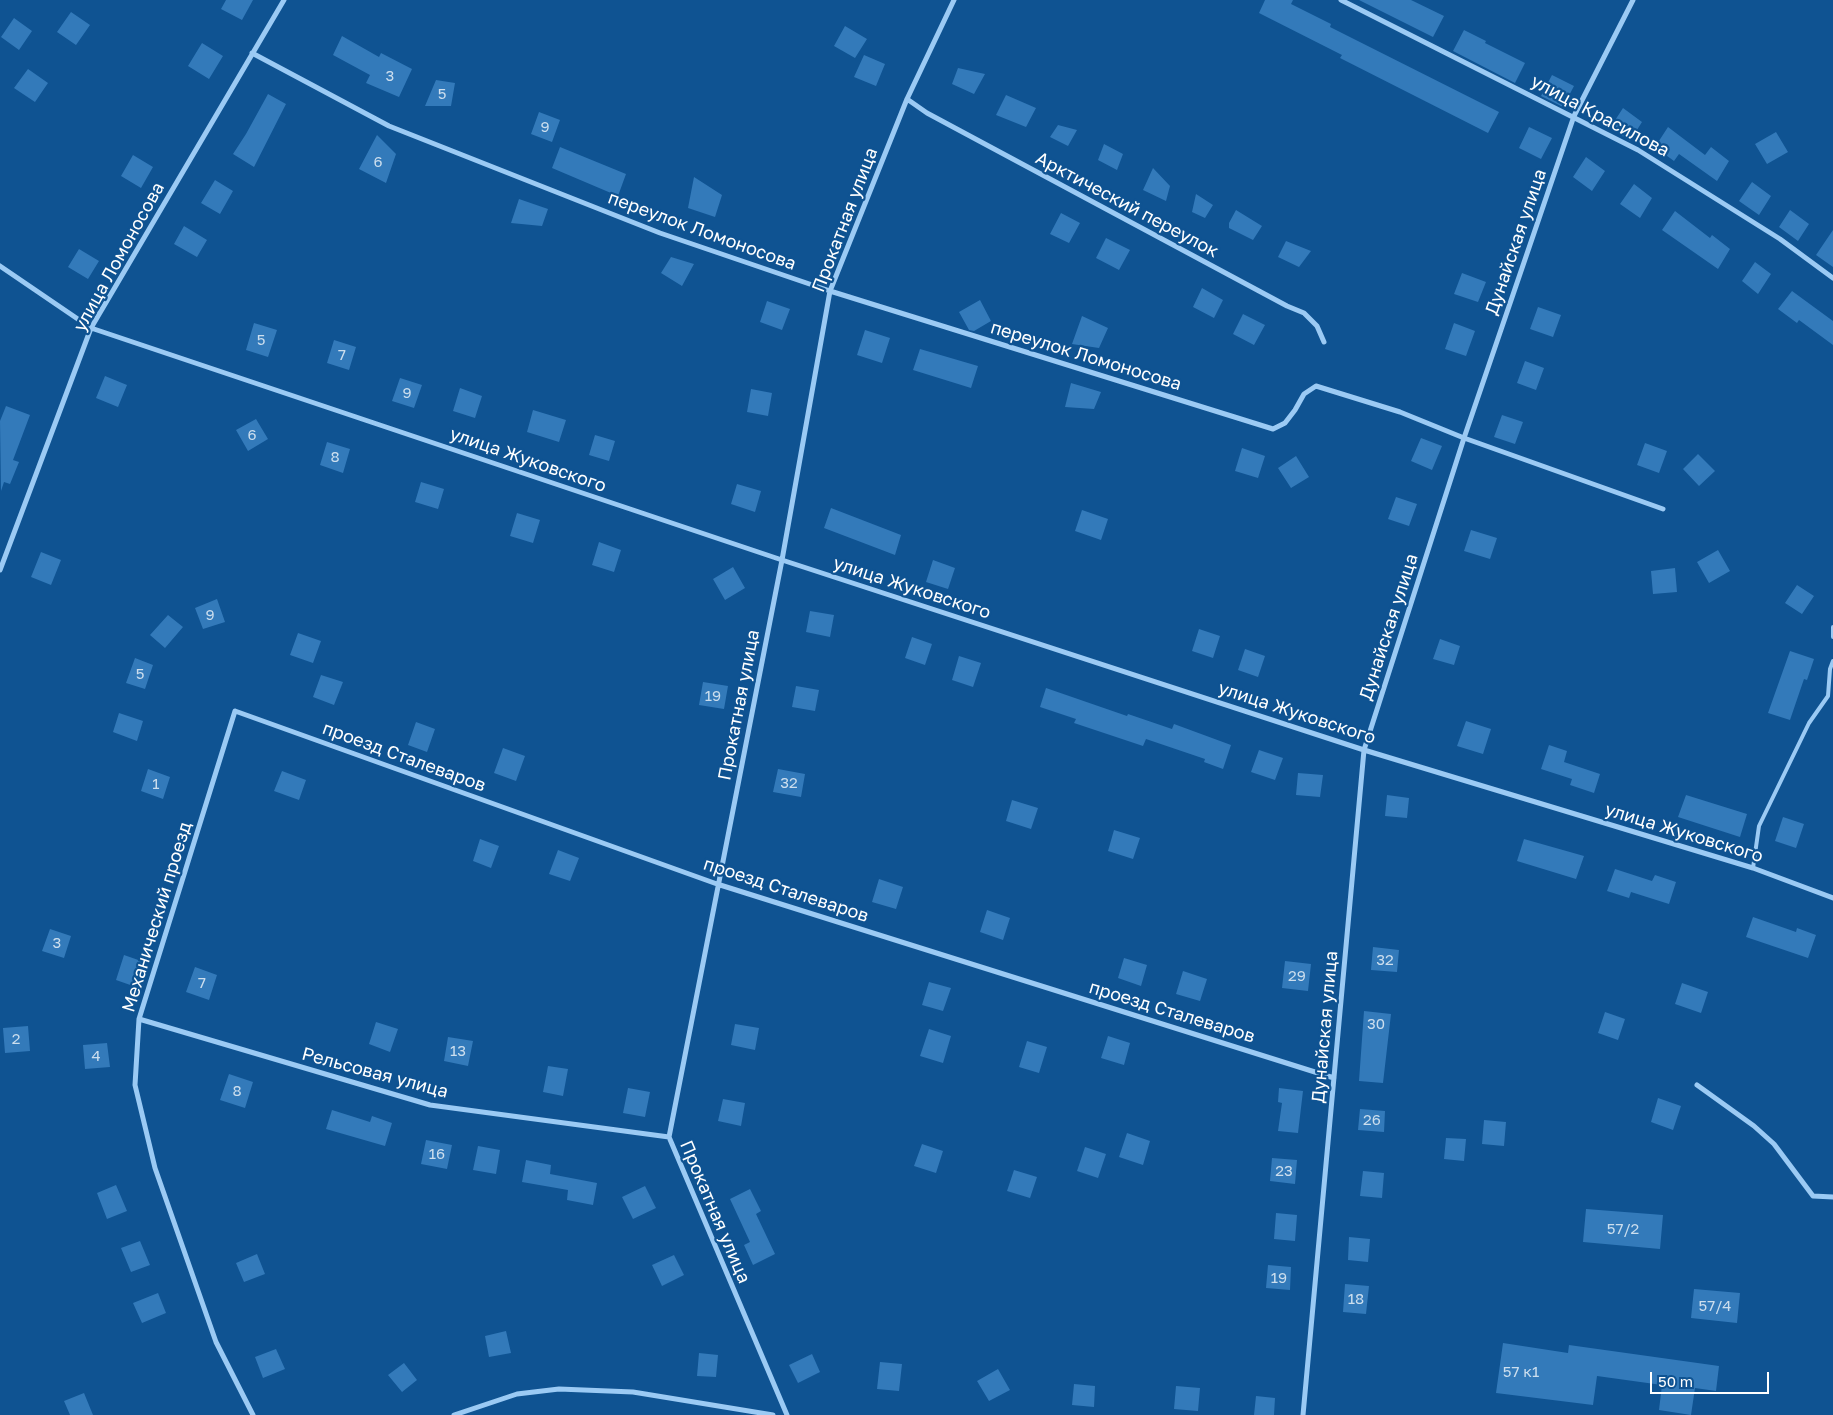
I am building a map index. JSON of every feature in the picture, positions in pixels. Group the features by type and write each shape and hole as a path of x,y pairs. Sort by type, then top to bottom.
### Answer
{"street":[{"name":"улица Ломоносова","path":"0,570 91,328 284,0"},
{"name":"Прокатная улица","path":"787,1415 668,1136 782,560 830,291 908,99 954,0"},
{"name":"улица Красилова","path":"1341,0 1638,150 1780,239 1833,278"},
{"name":"Дунайская улица","path":"1303,1415 1364,750 1464,438 1574,116 1633,0"},
{"name":"переулок Ломоносова","path":"252,53 389,126 660,232 830,291 1272,429 1285,423 1296,410 1304,394 1316,386 1400,412 1464,438"},
{"name":"Арктический переулок","path":"908,99 927,114 1287,306 1304,313 1317,326 1324,342"},
{"name":"улица Жуковского","path":"0,266 91,328 782,560 1364,750 1753,868 1833,898"},
{"path":"1464,438 1663,509"},
{"name":"проезд Сталеваров","path":"235,711 717,884 1334,1078"},
{"name":"Механический проезд","path":"235,711 139,1019 135,1085 155,1168 216,1342 253,1415"},
{"name":"Рельсовая улица","path":"139,1019 430,1105 668,1136"},
{"path":"1697,1085 1754,1126 1774,1144 1813,1196 1833,1197"},
{"path":"454,1415 517,1394 559,1389 633,1392 773,1415"}],"lane":[{"path":"1833,628 1833,637"},
{"path":"1753,868 1759,826 1809,723 1828,696 1830,669 1833,661"}],"building":[{"path":"226,0 253,0 242,20 221,9"},
{"path":"1265,0 1293,0 1291,4 1331,24 1330,27 1499,112 1488,133 1340,58 1342,55 1259,13"},
{"path":"1359,0 1411,0 1444,16 1433,37"},
{"path":"71,12 90,25 76,45 57,32"},
{"path":"14,18 32,31 19,50 1,37"},
{"path":"845,26 867,39 855,58 834,46"},
{"path":"1464,30 1525,63 1515,83 1453,51"},
{"path":"342,36 379,57 381,53 412,69 399,97 366,83 370,75 333,55"},
{"path":"202,43 223,56 209,79 188,66"},
{"path":"864,55 885,64 876,86 854,77"},
{"path":"958,68 985,74 974,94 952,84"},
{"path":"28,69 48,83 35,102 14,88"},
{"path":"1552,75 1574,86 1563,107 1541,96"},
{"path":"436,80 455,83 451,106 425,106"},
{"path":"268,94 286,104 254,167 233,154"},
{"path":"1006,95 1036,108 1026,127 996,115"},
{"path":"1623,108 1642,122 1630,141 1610,128"},
{"path":"539,112 560,120 552,142 531,134"},
{"path":"1058,125 1077,130 1068,146 1050,137"},
{"path":"1529,127 1552,138 1541,159 1519,148"},
{"path":"1668,127 1705,155 1711,147 1729,161 1717,181 1679,154 1674,161 1655,147"},
{"path":"1776,132 1788,152 1767,164 1755,144"},
{"path":"377,135 396,154 386,183 359,169"},
{"path":"1104,144 1123,154 1117,170 1098,160"},
{"path":"560,147 626,174 618,196 552,168"},
{"path":"133,155 153,167 141,188 121,176"},
{"path":"1586,157 1605,171 1592,191 1573,177"},
{"path":"1153,168 1170,186 1166,201 1143,190"},
{"path":"694,177 722,195 715,217 688,208"},
{"path":"215,180 233,191 220,214 201,203"},
{"path":"1752,182 1771,196 1759,215 1739,201"},
{"path":"1634,184 1652,198 1640,218 1620,204"},
{"path":"1196,194 1213,205 1205,218 1192,212"},
{"path":"519,199 548,209 542,226 511,223"},
{"path":"1236,210 1262,226 1253,240 1229,228 1229,223"},
{"path":"1790,210 1809,224 1798,241 1779,227"},
{"path":"1675,211 1710,238 1712,235 1730,249 1718,269 1662,230"},
{"path":"1061,213 1080,223 1069,243 1050,234"},
{"path":"184,226 207,240 197,257 174,244"},
{"path":"1833,230 1833,267 1816,255"},
{"path":"1106,238 1130,250 1119,270 1096,258"},
{"path":"1286,241 1311,251 1299,267 1278,257"},
{"path":"79,249 99,261 88,279 68,267"},
{"path":"671,257 694,264 682,286 661,273"},
{"path":"1755,262 1771,274 1758,294 1742,281"},
{"path":"1462,273 1486,282 1478,302 1454,294"},
{"path":"1202,288 1223,300 1214,318 1193,307"},
{"path":"1792,291 1833,321 1833,345 1799,320 1797,323 1778,309"},
{"path":"980,300 991,321 974,331 969,330 959,312"},
{"path":"767,301 790,309 782,330 760,322"},
{"path":"1538,307 1561,315 1553,337 1530,329"},
{"path":"1243,314 1265,325 1254,345 1233,334"},
{"path":"1082,316 1108,328 1099,348 1072,344"},
{"path":"254,323 277,330 268,357 246,350"},
{"path":"1454,323 1475,331 1466,356 1445,349"},
{"path":"865,330 890,338 882,363 857,355"},
{"path":"334,340 356,347 349,370 327,363"},
{"path":"920,349 978,366 971,388 913,370"},
{"path":"1525,361 1544,368 1536,390 1517,383"},
{"path":"105,376 127,385 118,407 96,398"},
{"path":"400,378 422,385 414,408 392,401"},
{"path":"1071,383 1101,392 1094,409 1065,407"},
{"path":"460,388 482,396 475,418 453,411"},
{"path":"751,389 772,393 768,416 747,412"},
{"path":"6,406 30,415 13,460 19,462 10,484 4,482 1,491 0,421"},
{"path":"533,410 566,420 559,442 527,432"},
{"path":"1502,415 1523,422 1515,444 1494,437"},
{"path":"256,419 268,439 248,451 236,430"},
{"path":"595,435 615,441 609,461 589,455"},
{"path":"1421,438 1442,446 1432,470 1411,461"},
{"path":"327,442 350,449 343,473 320,465"},
{"path":"1645,443 1667,451 1659,473 1637,465"},
{"path":"1242,448 1265,456 1258,478 1235,471"},
{"path":"1698,454 1715,471 1699,486 1683,469"},
{"path":"1296,456 1309,477 1291,488 1278,468"},
{"path":"421,482 444,489 438,509 415,502"},
{"path":"737,484 761,491 755,512 731,504"},
{"path":"1396,497 1417,504 1409,526 1388,519"},
{"path":"831,508 901,535 895,555 824,528"},
{"path":"1082,510 1108,519 1101,540 1075,531"},
{"path":"517,513 540,520 533,543 510,536"},
{"path":"1471,530 1497,538 1490,559 1464,551"},
{"path":"599,542 621,550 614,572 592,565"},
{"path":"1718,550 1730,571 1709,583 1697,562"},
{"path":"41,552 61,560 51,585 31,577"},
{"path":"933,560 955,568 948,589 926,582"},
{"path":"733,567 745,588 725,600 713,579"},
{"path":"1675,568 1677,592 1653,594 1651,571"},
{"path":"1797,585 1814,596 1802,614 1785,603"},
{"path":"217,599 225,622 203,629 195,608"},
{"path":"810,611 834,615 830,637 806,632"},
{"path":"168,615 183,627 165,648 150,635"},
{"path":"1199,629 1220,636 1213,658 1192,651"},
{"path":"298,633 321,641 313,663 290,655"},
{"path":"912,637 932,644 925,665 905,658"},
{"path":"1440,639 1460,646 1454,665 1433,659"},
{"path":"1245,649 1265,656 1258,677 1238,670"},
{"path":"1790,651 1814,659 1807,680 1804,679 1790,720 1768,713"},
{"path":"959,656 981,663 973,687 952,680"},
{"path":"135,658 153,665 145,689 126,683"},
{"path":"321,675 343,682 334,705 313,697"},
{"path":"703,682 728,686 724,709 699,705"},
{"path":"796,686 819,690 815,711 792,707"},
{"path":"1046,688 1127,716 1128,714 1172,729 1174,724 1231,745 1223,769 1204,762 1205,759 1146,739 1143,746 1074,723 1076,719 1040,707"},
{"path":"119,713 143,721 137,741 113,732"},
{"path":"1466,721 1491,729 1483,754 1457,746"},
{"path":"416,722 435,729 427,752 408,745"},
{"path":"1549,745 1567,751 1564,762 1600,774 1594,793 1570,785 1572,779 1541,769"},
{"path":"503,748 525,756 516,781 494,773"},
{"path":"1259,750 1283,758 1275,780 1251,772"},
{"path":"148,769 170,777 163,799 141,791"},
{"path":"778,769 805,774 801,797 773,792"},
{"path":"282,771 306,780 299,800 274,791"},
{"path":"1298,773 1323,775 1320,797 1296,795"},
{"path":"1387,795 1409,798 1407,818 1385,816"},
{"path":"1686,795 1747,814 1740,837 1678,817"},
{"path":"1012,800 1038,808 1031,829 1006,821"},
{"path":"1783,817 1804,824 1796,848 1775,841"},
{"path":"1114,830 1140,838 1133,859 1108,851"},
{"path":"480,839 499,846 491,868 473,861"},
{"path":"1524,839 1584,856 1576,879 1517,861"},
{"path":"558,850 579,858 570,881 549,874"},
{"path":"1615,869 1652,881 1655,875 1676,882 1669,904 1631,892 1629,898 1607,891"},
{"path":"879,879 903,887 896,909 872,902"},
{"path":"987,910 1010,918 1003,940 980,932"},
{"path":"1753,917 1796,932 1797,928 1816,935 1808,958 1746,937"},
{"path":"50,929 71,936 64,958 42,951"},
{"path":"1373,947 1399,950 1397,972 1371,970"},
{"path":"124,955 144,962 136,987 116,980"},
{"path":"1124,958 1147,965 1141,986 1118,978"},
{"path":"1285,961 1311,964 1308,991 1282,988"},
{"path":"195,967 217,975 209,1000 186,992"},
{"path":"1183,971 1207,979 1200,1001 1176,994"},
{"path":"929,982 951,988 943,1011 922,1005"},
{"path":"1682,983 1708,992 1701,1013 1675,1004"},
{"path":"1364,1011 1391,1014 1383,1083 1359,1081"},
{"path":"1605,1012 1625,1019 1618,1040 1598,1033"},
{"path":"376,1022 398,1029 390,1052 369,1044"},
{"path":"735,1024 759,1028 755,1050 731,1045"},
{"path":"28,1026 30,1051 5,1053 3,1028"},
{"path":"929,1029 951,1036 943,1063 920,1056"},
{"path":"1108,1036 1130,1043 1124,1065 1101,1058"},
{"path":"448,1037 473,1041 468,1066 444,1061"},
{"path":"1027,1041 1047,1047 1039,1073 1019,1067"},
{"path":"107,1043 110,1067 85,1069 83,1045"},
{"path":"548,1066 568,1069 563,1096 543,1092"},
{"path":"229,1074 253,1082 245,1108 220,1100"},
{"path":"628,1088 650,1092 645,1117 623,1113"},
{"path":"1279,1088 1303,1091 1298,1133 1278,1131 1282,1103 1278,1102"},
{"path":"1658,1098 1681,1106 1673,1130 1651,1122"},
{"path":"723,1099 745,1103 741,1126 718,1121"},
{"path":"1360,1109 1385,1111 1384,1132 1358,1130"},
{"path":"332,1110 370,1122 372,1116 392,1123 385,1146 326,1129"},
{"path":"1484,1120 1506,1122 1504,1146 1482,1144"},
{"path":"1127,1133 1150,1141 1143,1165 1119,1157"},
{"path":"1446,1138 1466,1139 1464,1161 1444,1159"},
{"path":"426,1140 452,1145 447,1169 421,1164"},
{"path":"922,1144 943,1151 936,1173 914,1166"},
{"path":"478,1146 500,1150 496,1174 473,1170"},
{"path":"1085,1147 1106,1154 1098,1178 1077,1171"},
{"path":"1272,1158 1297,1160 1295,1184 1270,1181"},
{"path":"526,1160 551,1165 550,1174 597,1183 593,1205 567,1200 568,1190 522,1182"},
{"path":"1014,1170 1037,1177 1030,1198 1007,1191"},
{"path":"1363,1171 1384,1173 1382,1198 1360,1196"},
{"path":"116,1185 127,1211 107,1219 97,1193"},
{"path":"645,1186 656,1208 633,1219 622,1197"},
{"path":"750,1189 761,1211 756,1214 775,1254 753,1265 744,1245 750,1242 730,1199"},
{"path":"1586,1209 1663,1215 1660,1249 1583,1242"},
{"path":"1276,1213 1297,1215 1295,1241 1274,1239"},
{"path":"1349,1237 1370,1239 1368,1262 1348,1260"},
{"path":"140,1241 150,1265 131,1272 121,1248"},
{"path":"257,1254 265,1274 244,1282 236,1263"},
{"path":"674,1255 684,1275 662,1286 652,1265"},
{"path":"1268,1265 1291,1267 1290,1290 1266,1288"},
{"path":"1345,1284 1369,1286 1366,1314 1343,1312"},
{"path":"1694,1289 1740,1293 1737,1323 1691,1318"},
{"path":"158,1293 166,1313 142,1323 133,1303"},
{"path":"506,1331 511,1353 489,1357 485,1336"},
{"path":"1503,1343 1568,1353 1569,1345 1719,1366 1716,1391 1695,1388 1691,1415 1659,1410 1662,1385 1597,1376 1593,1405 1496,1393"},
{"path":"276,1349 285,1369 263,1378 255,1357"},
{"path":"699,1353 718,1355 716,1377 697,1376"},
{"path":"812,1354 820,1372 798,1383 789,1365"},
{"path":"880,1362 902,1364 899,1391 877,1389"},
{"path":"404,1363 417,1380 402,1392 388,1375"},
{"path":"998,1369 1010,1390 989,1401 977,1381"},
{"path":"1074,1384 1095,1386 1094,1407 1072,1405"},
{"path":"1176,1386 1200,1388 1198,1411 1174,1409"},
{"path":"84,1393 93,1415 70,1415 64,1401"},
{"path":"1256,1396 1275,1398 1274,1415 1254,1415"}]}
